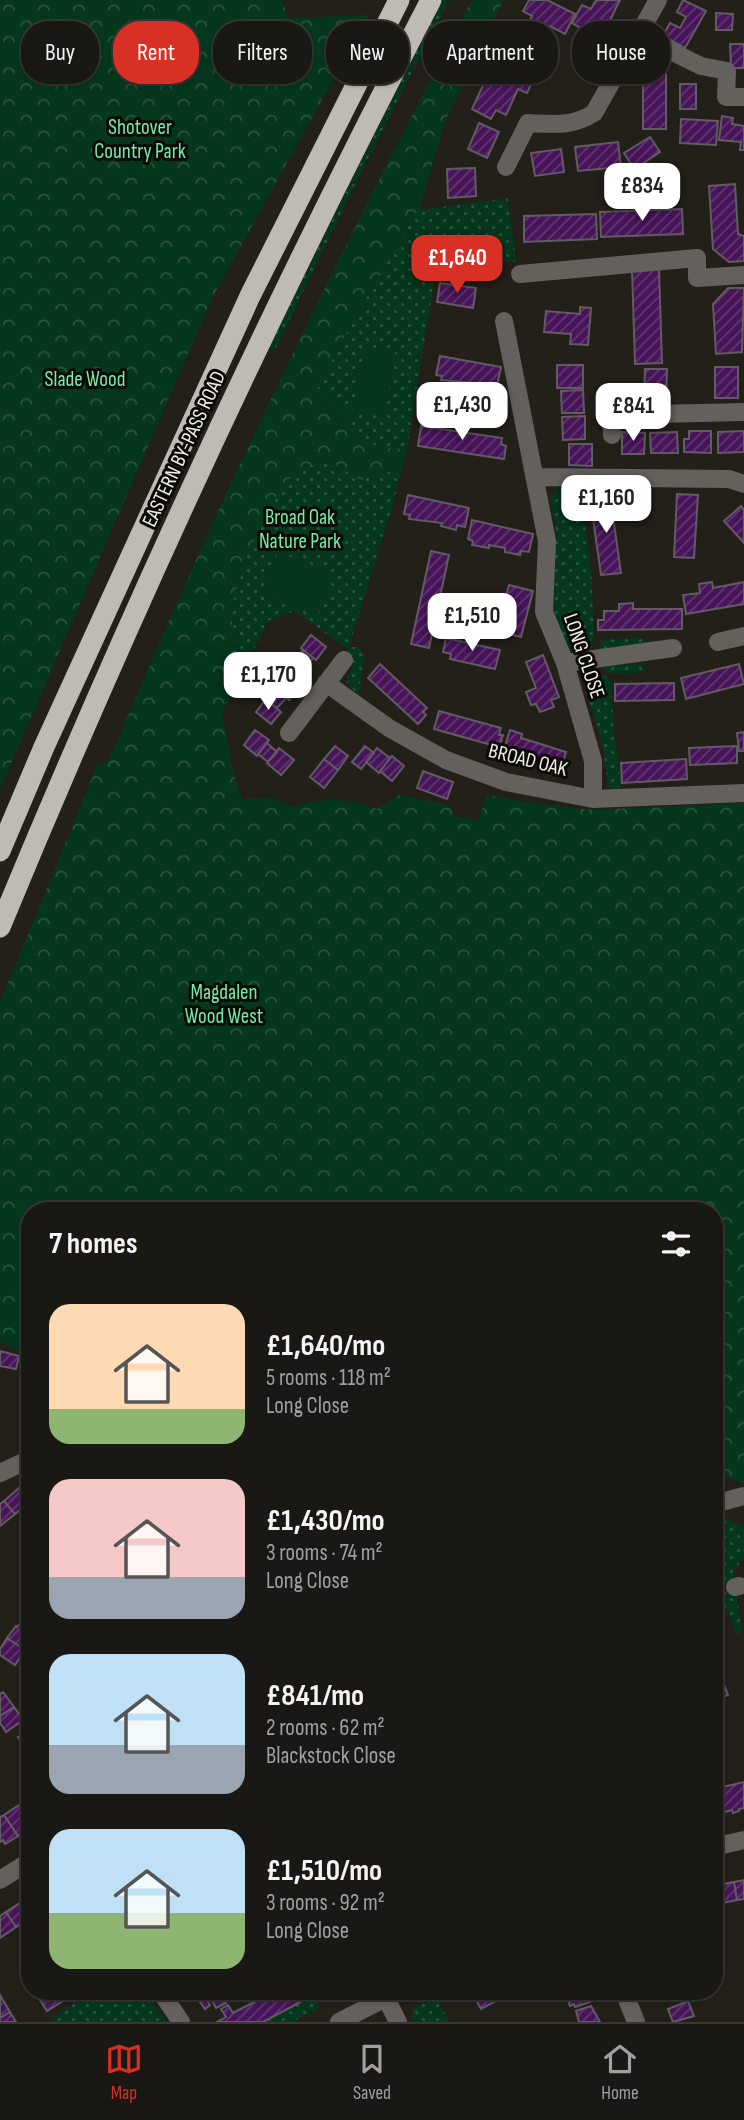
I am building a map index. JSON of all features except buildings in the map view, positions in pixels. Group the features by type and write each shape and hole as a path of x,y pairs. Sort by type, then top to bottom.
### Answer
{"highway":[{"name":"EASTERN BY-PASS ROAD","path":"0,851 44,747 250,296 399,0"},
{"name":"EASTERN BY-PASS ROAD","path":"0,927 70,758 257,348 431,0"}],"street":[{"path":"646,21 658,0"},
{"path":"670,51 701,66 727,71 726,97 744,97"},
{"path":"506,167 528,123 580,122 594,113 610,84"},
{"path":"520,274 698,258 698,278 744,275"},
{"name":"LONG CLOSE","path":"504,321 547,541 544,612 565,663 593,761 593,799"},
{"path":"611,394 612,435"},
{"path":"611,415 744,412"},
{"path":"535,477 729,479 744,484"},
{"path":"718,642 744,636"},
{"path":"565,663 673,648"},
{"path":"289,733 344,660"},
{"name":"BROAD OAK","path":"326,683 389,729 446,760 506,782 593,799 744,793"},
{"path":"0,1473 21,1463"},
{"path":"723,1502 744,1496"},
{"path":"723,1845 744,1840"},
{"path":"0,1881 21,1867"},
{"path":"166,2000 181,2022"},
{"path":"339,2022 381,2000"},
{"path":"392,2000 398,2022"},
{"path":"627,2000 636,2022"}],"green space":[{"name":"Shotover Country Park","path":"0,0 282,0 288,18 369,15 366,21 326,21 326,84 331,84 212,298 0,789"},
{"path":"442,0 449,0 438,21 432,21"},
{"name":"Magdalen Wood West","path":"472,0 503,0 493,21 461,21"},
{"path":"423,38 423,51 409,78 409,66"},
{"path":"400,84 406,84 275,350 268,348"},
{"name":"Magdalen Wood West","path":"429,84 463,84 444,124 418,210 318,387 347,415 355,439 385,448 407,449 402,468 361,480 328,461 307,467 283,483 248,554 230,611 237,647 222,712 232,768 242,799 272,798 292,807 334,800 377,809 399,795 449,805 454,816 478,820 487,795 592,810 744,803 744,1483 723,1476 723,1202 21,1202 21,1351 0,1342 0,1002 98,764 107,764 196,560 304,330"},
{"name":"Broad Oak Nature Park","path":"444,124 419,210 508,198 516,262 437,263 407,449 349,647 360,647 365,657 358,695 347,683 347,677 353,667 346,662 348,649 294,611 268,621 222,712 232,768 107,764 209,531 292,358"},
{"path":"365,346 396,353 384,417 352,411"},
{"path":"566,488 581,494 591,568 594,636 591,648 586,652 569,651 553,605 553,561 557,538 550,496 555,490"},
{"path":"278,552 334,574 318,616 262,594"},
{"path":"647,639 644,647 599,652 601,640"},
{"path":"642,665 646,672 612,674 601,667"},
{"path":"595,673 606,676 611,682 620,784 616,790 608,787 602,744 585,687 586,680"},
{"path":"723,1517 744,1528 744,1556 733,1573 734,1582 723,1581"},
{"path":"736,1591 742,1632 737,1634 729,1613 723,1615 723,1592"},
{"path":"80,2000 152,2000 166,2022 54,2022 52,2018"},
{"path":"305,2000 317,2000 319,2004 317,2009 292,2022 263,2022"},
{"path":"428,2000 437,2000 449,2022 415,2022 412,2017 413,2008"}],"park label":[{"name":"Slade Wood","path":"85,379"}]}
